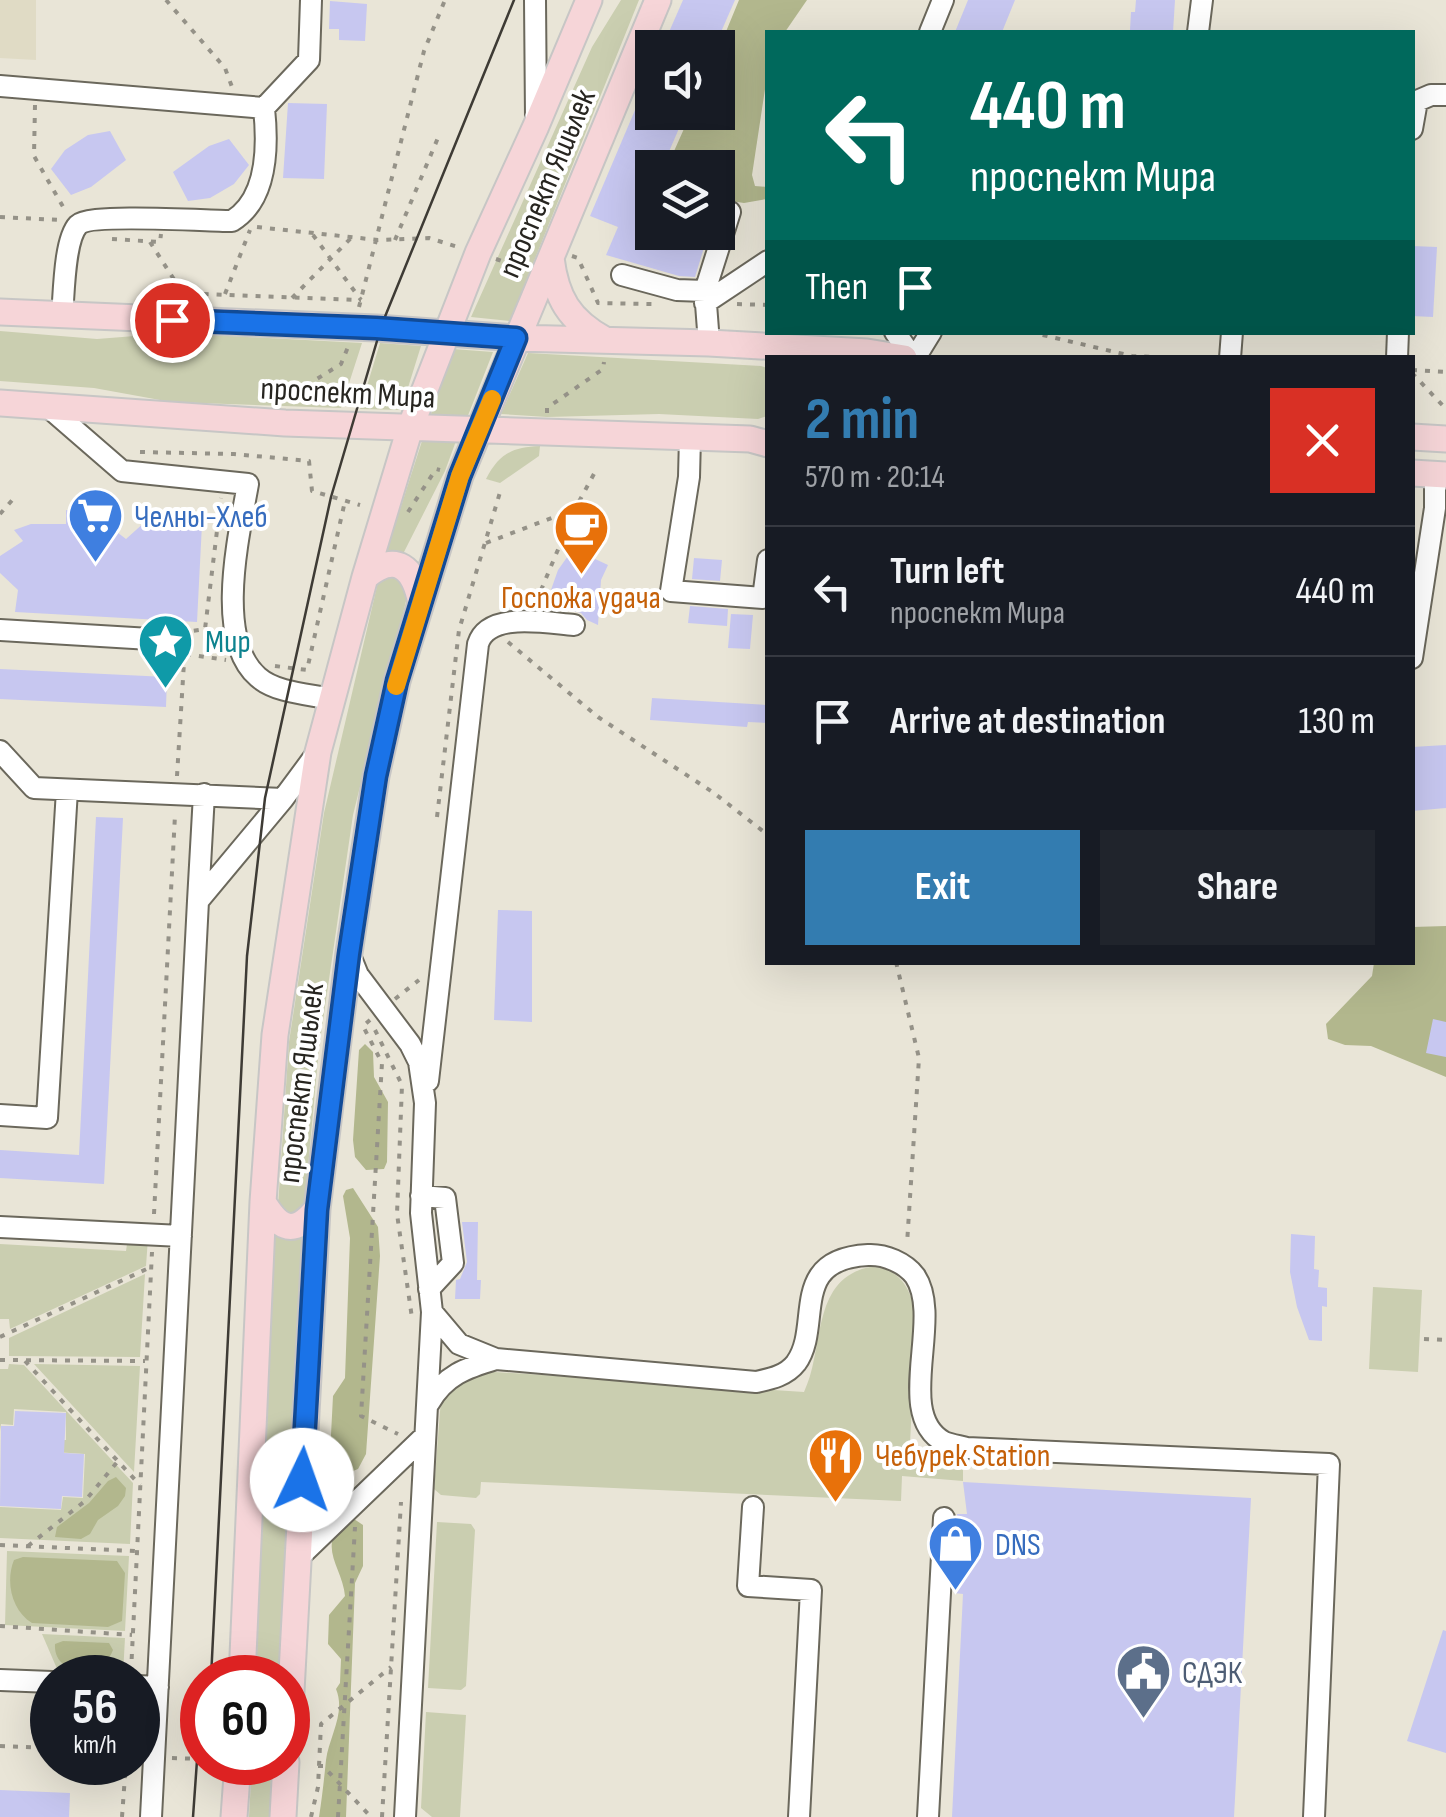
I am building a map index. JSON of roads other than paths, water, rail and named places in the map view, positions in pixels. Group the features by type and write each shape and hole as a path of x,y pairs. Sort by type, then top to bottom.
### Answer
{"main road":[{"name":"проспект Яшьлек","path":"243,1655 275,1035 318,752 410,428 445,333 589,0"},
{"name":"проспект Яшьлек","path":"293,1655 317,1210 376,776 452,474 480,431 658,0"},
{"path":"554,252 554,285 566,311 605,348"},
{"name":"проспект Мира","path":"0,312 445,333 605,348 710,343 771,352 900,353"},
{"name":"проспект Мира","path":"5,402 200,418 480,431 540,424 762,439"},
{"path":"452,474 540,424"},
{"path":"1415,437 1446,439"},
{"path":"365,577 378,567 398,565 410,571 416,580 421,603"},
{"path":"264,1202 284,1226 306,1223 317,1210"},
{"path":"234,1817 236,1785"},
{"path":"283,1817 285,1785"}],"street":[{"path":"62,316 70,246 76,227 82,222 232,222 251,204 262,176 264,108 309,60 311,0"},
{"path":"534,0 536,126"},
{"path":"931,30 943,0"},
{"path":"1198,30 1202,0"},
{"path":"0,86 264,108"},
{"path":"1415,112 1417,101 1431,95 1446,96"},
{"path":"710,343 706,297 719,250"},
{"path":"622,275 706,297 765,263"},
{"path":"900,353 927,335"},
{"path":"47,406 122,471 248,484 235,560 235,638 245,662 260,680 332,698"},
{"path":"690,437 688,478 671,591 763,598 765,583"},
{"path":"1417,657 1435,508 1431,474"},
{"path":"429,1403 432,1312 421,1196 425,1102 478,644 481,632 489,626 527,622 574,625"},
{"path":"0,630 168,640"},
{"path":"0,750 34,788 284,799"},
{"path":"198,901 284,799 318,752"},
{"path":"0,1115 48,1118 67,790"},
{"path":"150,1655 181,1236 204,794"},
{"path":"349,954 358,976 419,1062 425,1102"},
{"path":"396,1025 418,1031 435,1016"},
{"path":"0,1227 181,1236"},
{"path":"432,1312 459,1344 496,1359 756,1382 778,1377 796,1363 814,1286 830,1266 854,1256 876,1255 896,1261 913,1273 921,1288 925,1305 921,1401 926,1424 943,1441 966,1448 1329,1464 1314,1817"},
{"path":"406,1817 415,1437 429,1403 447,1378 496,1359"},
{"path":"298,1558 415,1437"},
{"path":"753,1507 748,1586 811,1590 799,1817"},
{"path":"928,1817 944,1518"},
{"path":"0,1680 30,1681"},
{"path":"150,1785 151,1817"}],"tram line":[{"path":"212,1655 247,956 265,798 331,497 382,324 514,0"},
{"path":"193,1817 195,1785"}],"place":[{"name":"Челны-Хлеб","path":"95,565"},
{"name":"Госпожа удача","path":"581,577"},
{"name":"Мир","path":"166,690"},
{"name":"Чебурек Station","path":"836,1504"},
{"name":"DNS","path":"956,1593"},
{"name":"СДЭК","path":"1143,1721"}]}
